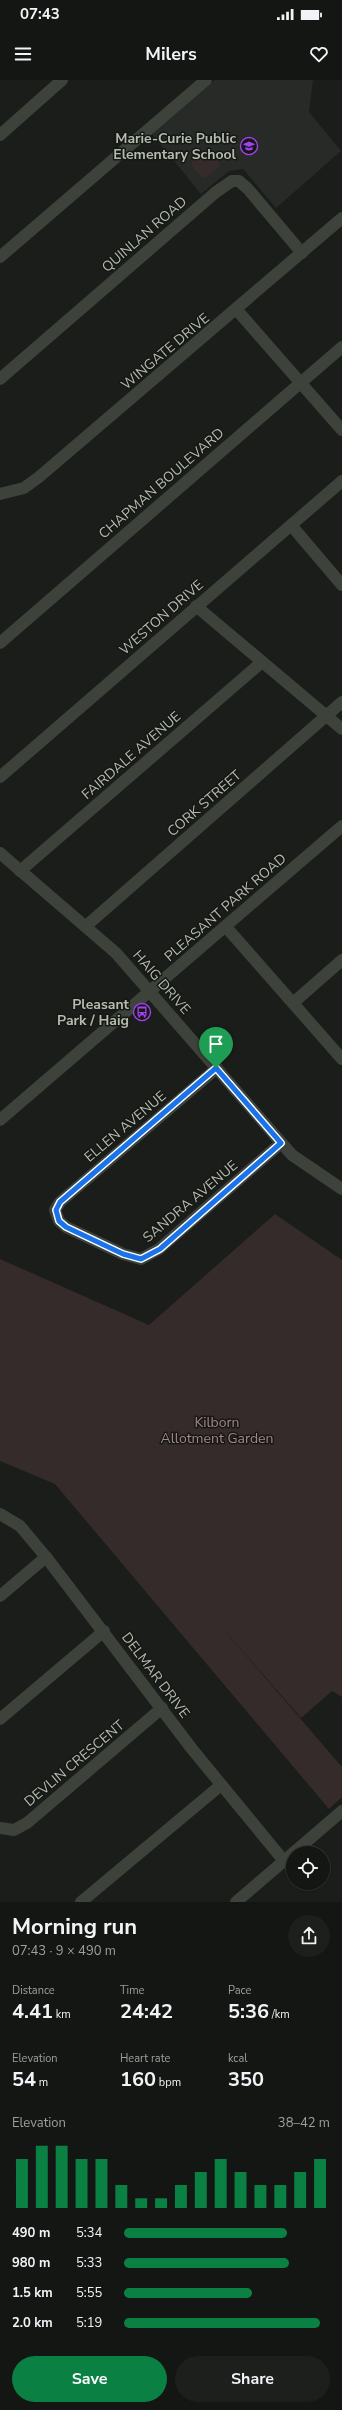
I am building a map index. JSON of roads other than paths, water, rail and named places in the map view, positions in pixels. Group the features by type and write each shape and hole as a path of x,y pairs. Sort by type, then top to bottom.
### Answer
{"street":[{"path":"0,135 62,80"},
{"path":"0,257 206,80"},
{"name":"QUINLAN ROAD","path":"0,379 216,192 232,181 239,181 248,189 302,253"},
{"name":"WINGATE DRIVE","path":"0,494 24,488 39,477 342,218"},
{"path":"236,309 342,430"},
{"name":"CHAPMAN BOULEVARD","path":"0,643 342,348"},
{"name":"WESTON DRIVE","path":"0,777 342,481"},
{"path":"291,525 342,585"},
{"path":"196,606 328,715 342,729"},
{"name":"FAIRDALE AVENUE","path":"20,871 262,662"},
{"name":"CORK STREET","path":"86,926 342,702"},
{"name":"PLEASANT PARK ROAD","path":"0,1120 151,992 342,826"},
{"name":"HAIG DRIVE","path":"0,854 116,952 281,1143 295,1157 342,1189"},
{"path":"226,927 342,1059"},
{"path":"292,1003 342,960"},
{"name":"ELLEN AVENUE","path":"56,1210 65,1196 216,1068"},
{"name":"SANDRA AVENUE","path":"56,1210 59,1221 66,1227 123,1254 141,1259 160,1249 281,1143"},
{"name":"DELMAR DRIVE","path":"0,1514 20,1526 46,1557 221,1785 284,1861"},
{"path":"0,1596 46,1557"},
{"path":"0,1719 104,1631"},
{"name":"DEVLIN CRESCENT","path":"0,1828 14,1830 27,1823 162,1708"},
{"path":"81,1902 221,1785"},
{"path":"236,1902 342,1811"}],"place":[{"name":"Marie-Curie Public Elementary School","path":"249,146"},
{"name":"Pleasant Park / Haig","path":"142,1012"}],"park label":[{"name":"Kilborn Allotment Garden","path":"217,1430"}]}
